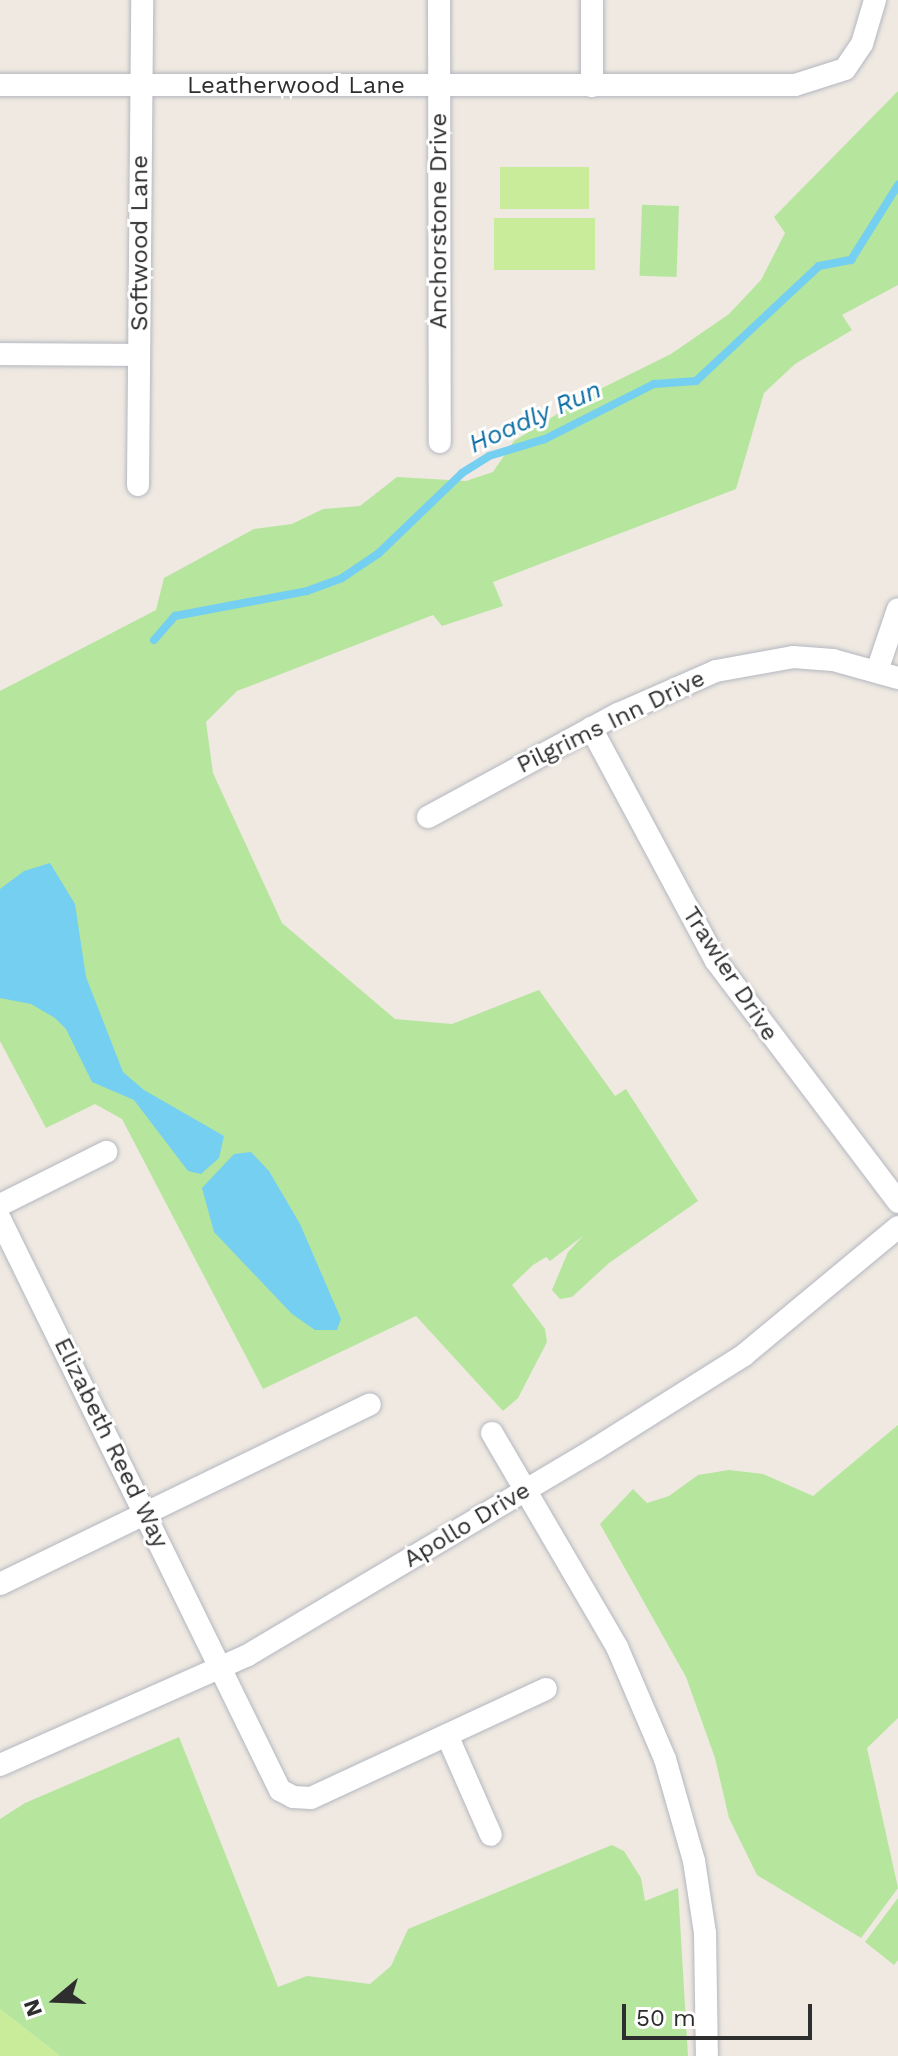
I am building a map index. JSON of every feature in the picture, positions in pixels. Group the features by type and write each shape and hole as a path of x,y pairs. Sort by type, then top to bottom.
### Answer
{"street":[{"name":"Softwood Lane","path":"138,485 142,0"},
{"name":"Anchorstone Drive","path":"439,0 440,442"},
{"path":"592,0 592,86"},
{"name":"Leatherwood Lane","path":"0,85 795,85 819,80 845,69 862,44 875,0"},
{"path":"0,354 139,355"},
{"path":"888,675 898,609"},
{"name":"Pilgrims Inn Drive","path":"428,817 591,728 702,676 754,661 813,658 888,675"},
{"name":"Trawler Drive","path":"591,728 716,961 898,1202"},
{"path":"0,1205 106,1152"},
{"name":"Elizabeth Reed Way","path":"0,1219 222,1668 269,1773 293,1797 311,1798 546,1689"},
{"name":"Apollo Drive","path":"0,1765 222,1668 526,1490 744,1355 898,1227"},
{"path":"0,1584 370,1404"},
{"path":"492,1433 634,1682 676,1793 705,1933 707,2056"},
{"path":"447,1735 491,1835"}],"green space":[{"path":"898,91 898,285 842,315 852,330 795,364 764,393 736,489 493,582 503,606 442,626 433,615 237,691 206,722 213,773 282,923 395,1019 452,1024 539,990 615,1096 626,1089 698,1201 609,1263 572,1297 560,1299 552,1290 568,1252 583,1236 550,1261 546,1257 533,1265 512,1285 545,1329 547,1342 518,1398 503,1411 416,1316 263,1389 122,1119 95,1104 46,1128 0,1041 0,691 156,610 164,578 254,529 292,524 323,509 360,506 397,477 466,481 493,472 514,441 586,396 671,354 729,314 761,280 785,233 774,217"},
{"path":"500,167 589,167 589,209 500,209"},
{"path":"642,205 679,206 677,277 640,276"},
{"path":"494,218 595,218 595,270 494,270"},
{"path":"898,1425 898,1718 867,1748 898,1888 861,1938 757,1875 729,1818 715,1758 686,1677 600,1524 633,1489 647,1503 669,1496 698,1475 729,1470 763,1474 813,1496"},
{"path":"179,1737 278,1987 307,1976 370,1984 391,1966 408,1929 612,1845 624,1851 641,1878 645,1901 678,1888 688,2056 60,2056 0,2009 0,1819 25,1803"},
{"path":"898,1898 898,1960 894,1965 865,1942"},
{"path":"0,2009 60,2056 0,2056"}],"water":[{"path":"50,863 75,904 86,977 123,1072 144,1090 224,1136 219,1158 201,1174 188,1171 134,1100 92,1082 66,1029 55,1018 31,1004 0,998 0,889 24,871"},
{"path":"251,1152 269,1171 300,1224 341,1319 337,1330 315,1330 292,1314 214,1232 202,1188 234,1154"}],"waterway":[{"name":"Hoadly Run","path":"154,640 175,616 307,591 342,578 379,553 462,473 489,456 545,439 654,384 696,381 819,266 851,260 898,185"}]}
